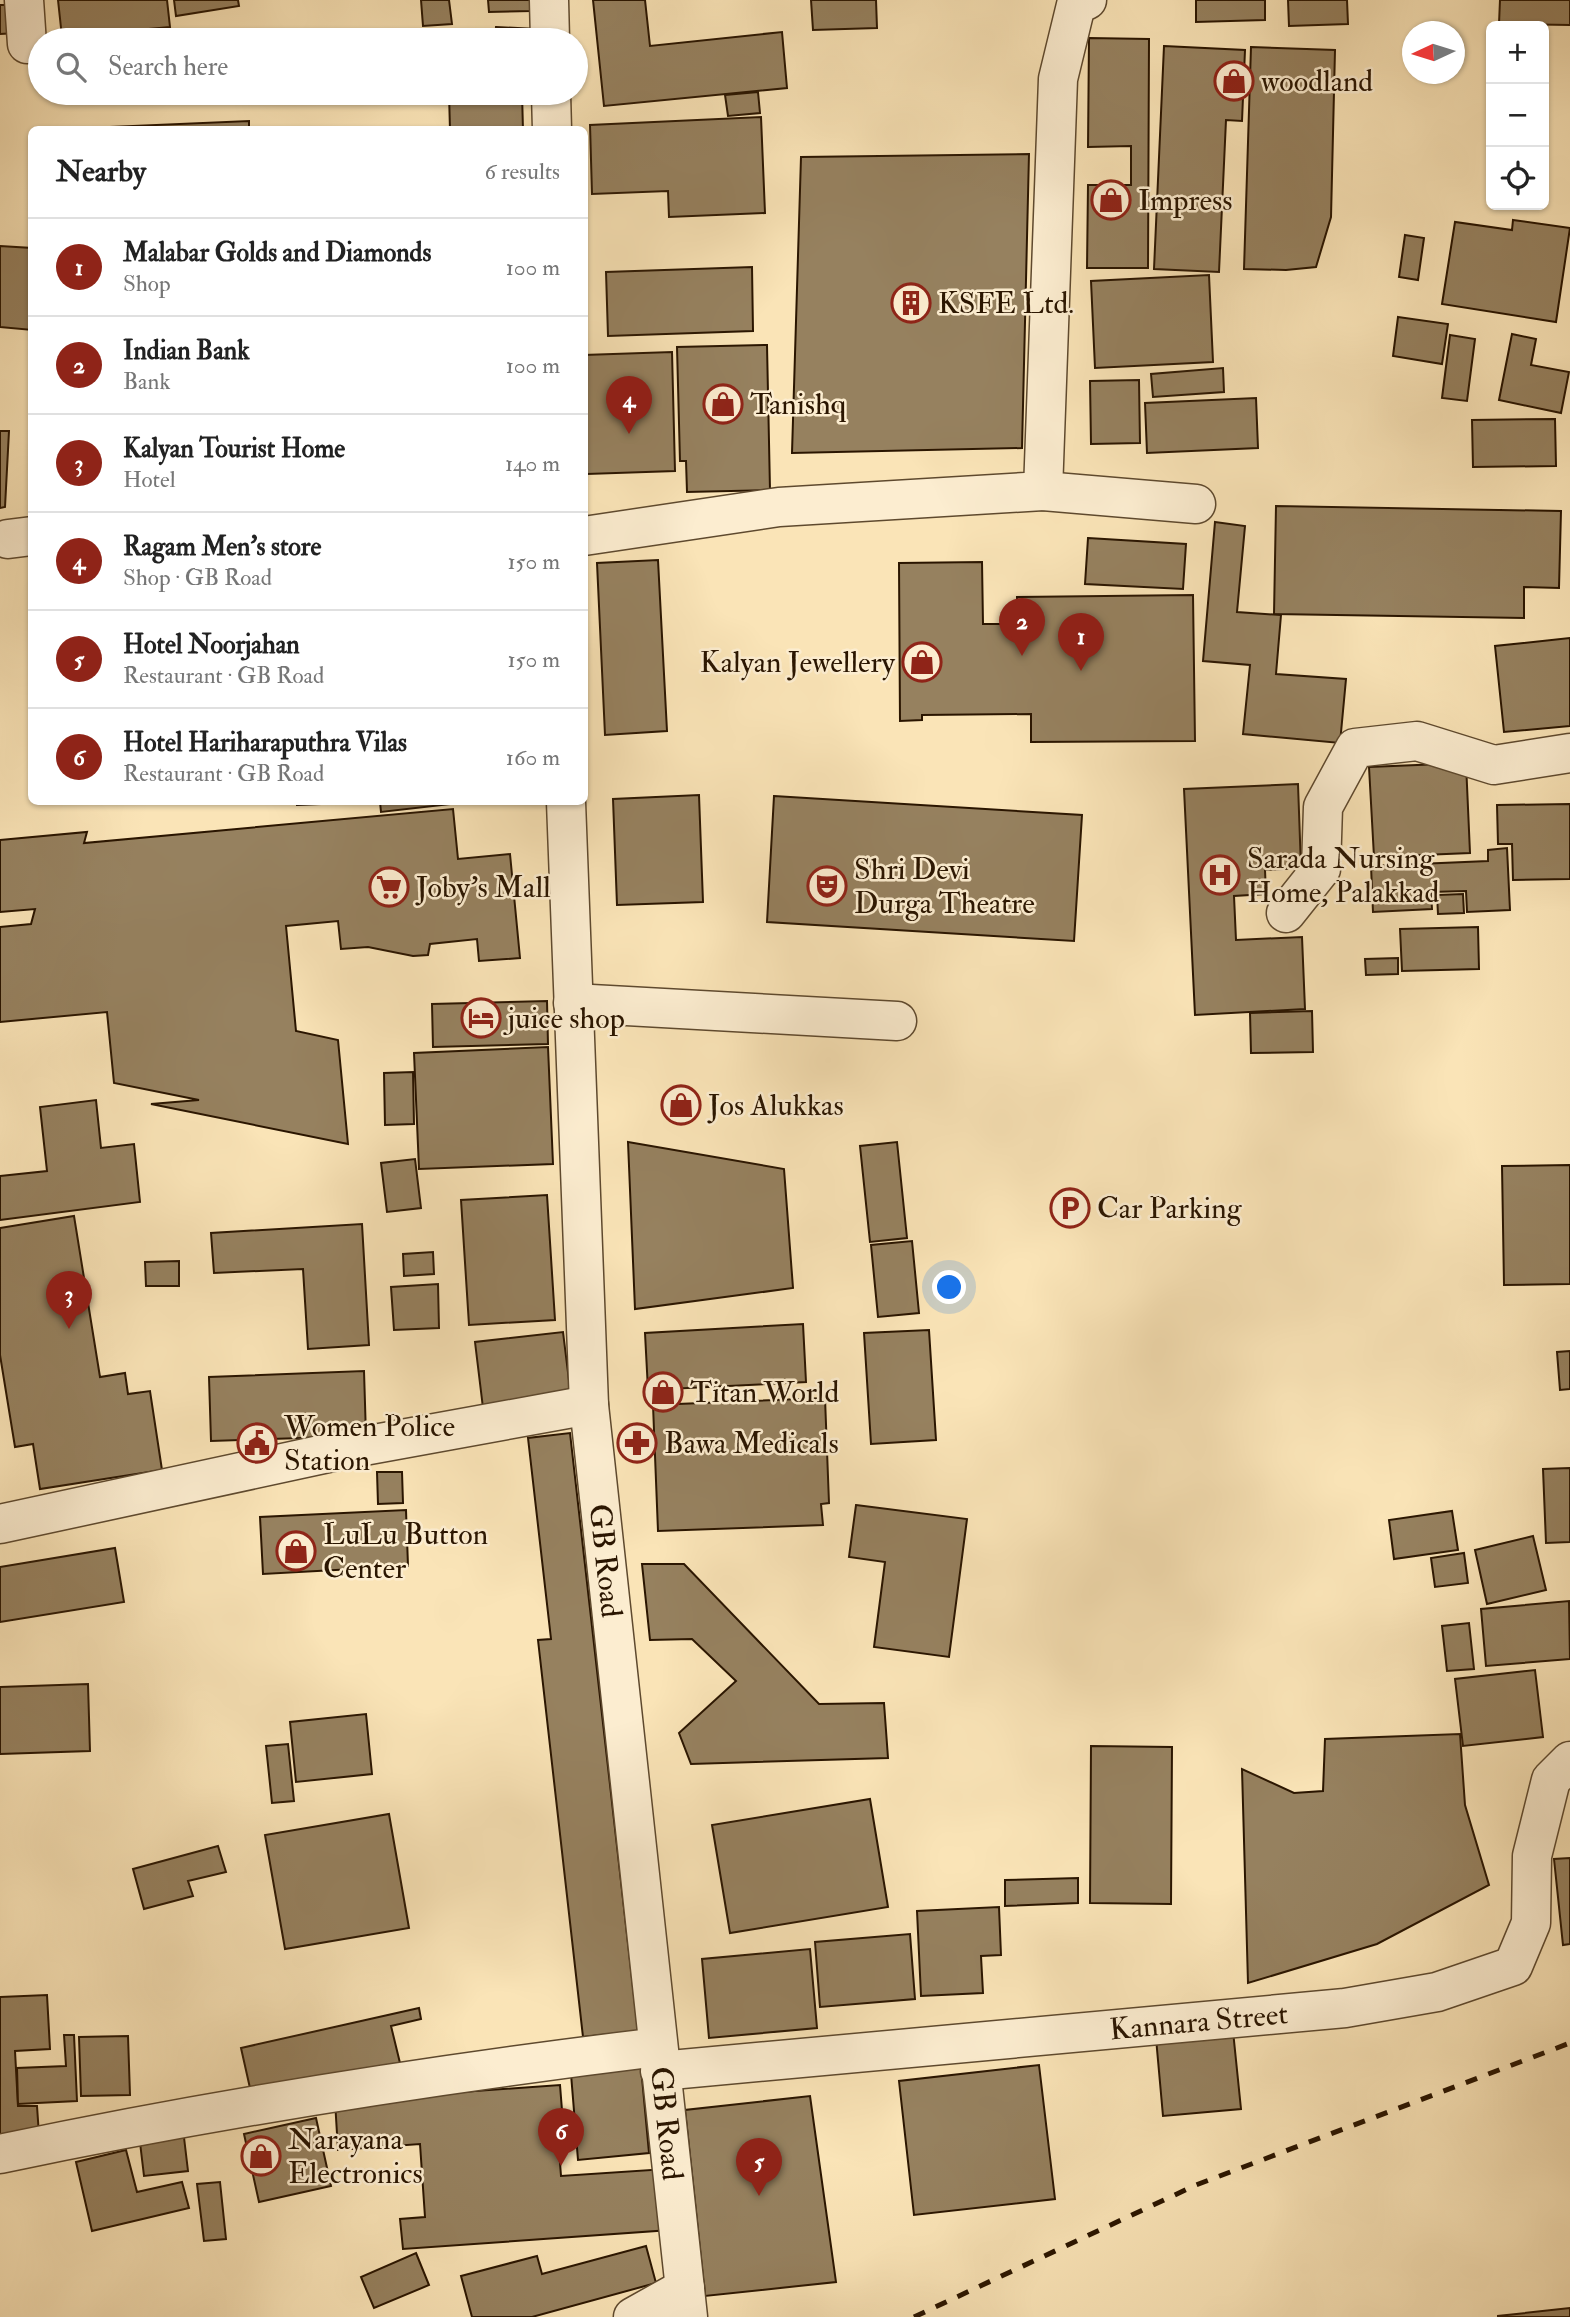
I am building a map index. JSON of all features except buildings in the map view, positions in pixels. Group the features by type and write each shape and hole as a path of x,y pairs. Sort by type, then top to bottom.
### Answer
{"street":[{"path":"24,0 27,44"},
{"path":"549,0 550,28"},
{"path":"1043,491 1058,79 1076,5 1087,0"},
{"path":"551,105 552,126"},
{"path":"588,535 779,507 1043,491 1196,504"},
{"path":"1286,913 1321,869 1323,807 1355,748 1418,741 1494,765 1570,753"},
{"name":"GB Road","path":"566,805 589,1405 687,2303"},
{"path":"573,1003 897,1021"},
{"path":"0,1524 347,1449 589,1405"},
{"name":"Kannara Street","path":"0,2154 119,2129 474,2070 1246,2018 1345,2008 1437,1993 1513,1966 1531,1923 1532,1856 1551,1780 1570,1761"},
{"path":"633,2317 687,2303"}],"railway":[{"path":"914,2317 1196,2185 1570,2043"}],"place":[{"name":"woodland","path":"1234,81"},
{"name":"Impress","path":"1111,200"},
{"name":"KSFE Ltd.","path":"911,303"},
{"name":"Tanishq","path":"723,404"},
{"name":"Ragam Men's store","path":"629,434"},
{"name":"Indian Bank","path":"1022,656"},
{"name":"Kalyan Jewellery","path":"922,662"},
{"name":"Malabar Golds and Diamonds","path":"1081,671"},
{"name":"Sarada Nursing Home, Palakkad","path":"1220,875"},
{"name":"Shri Devi Durga Theatre","path":"827,886"},
{"name":"Joby's Mall","path":"389,887"},
{"name":"juice shop","path":"481,1018"},
{"name":"Jos Alukkas","path":"681,1105"},
{"name":"Car Parking","path":"1070,1208"},
{"name":"Kalyan Tourist Home","path":"69,1329"},
{"name":"Titan World","path":"663,1392"},
{"name":"Women Police Station","path":"257,1443"},
{"name":"Bawa Medicals","path":"637,1443"},
{"name":"LuLu Button Center","path":"296,1551"},
{"name":"Narayana Electronics","path":"261,2156"},
{"name":"Hotel Hariharaputhra Vilas","path":"561,2166"},
{"name":"Hotel Noorjahan","path":"759,2196"}]}
